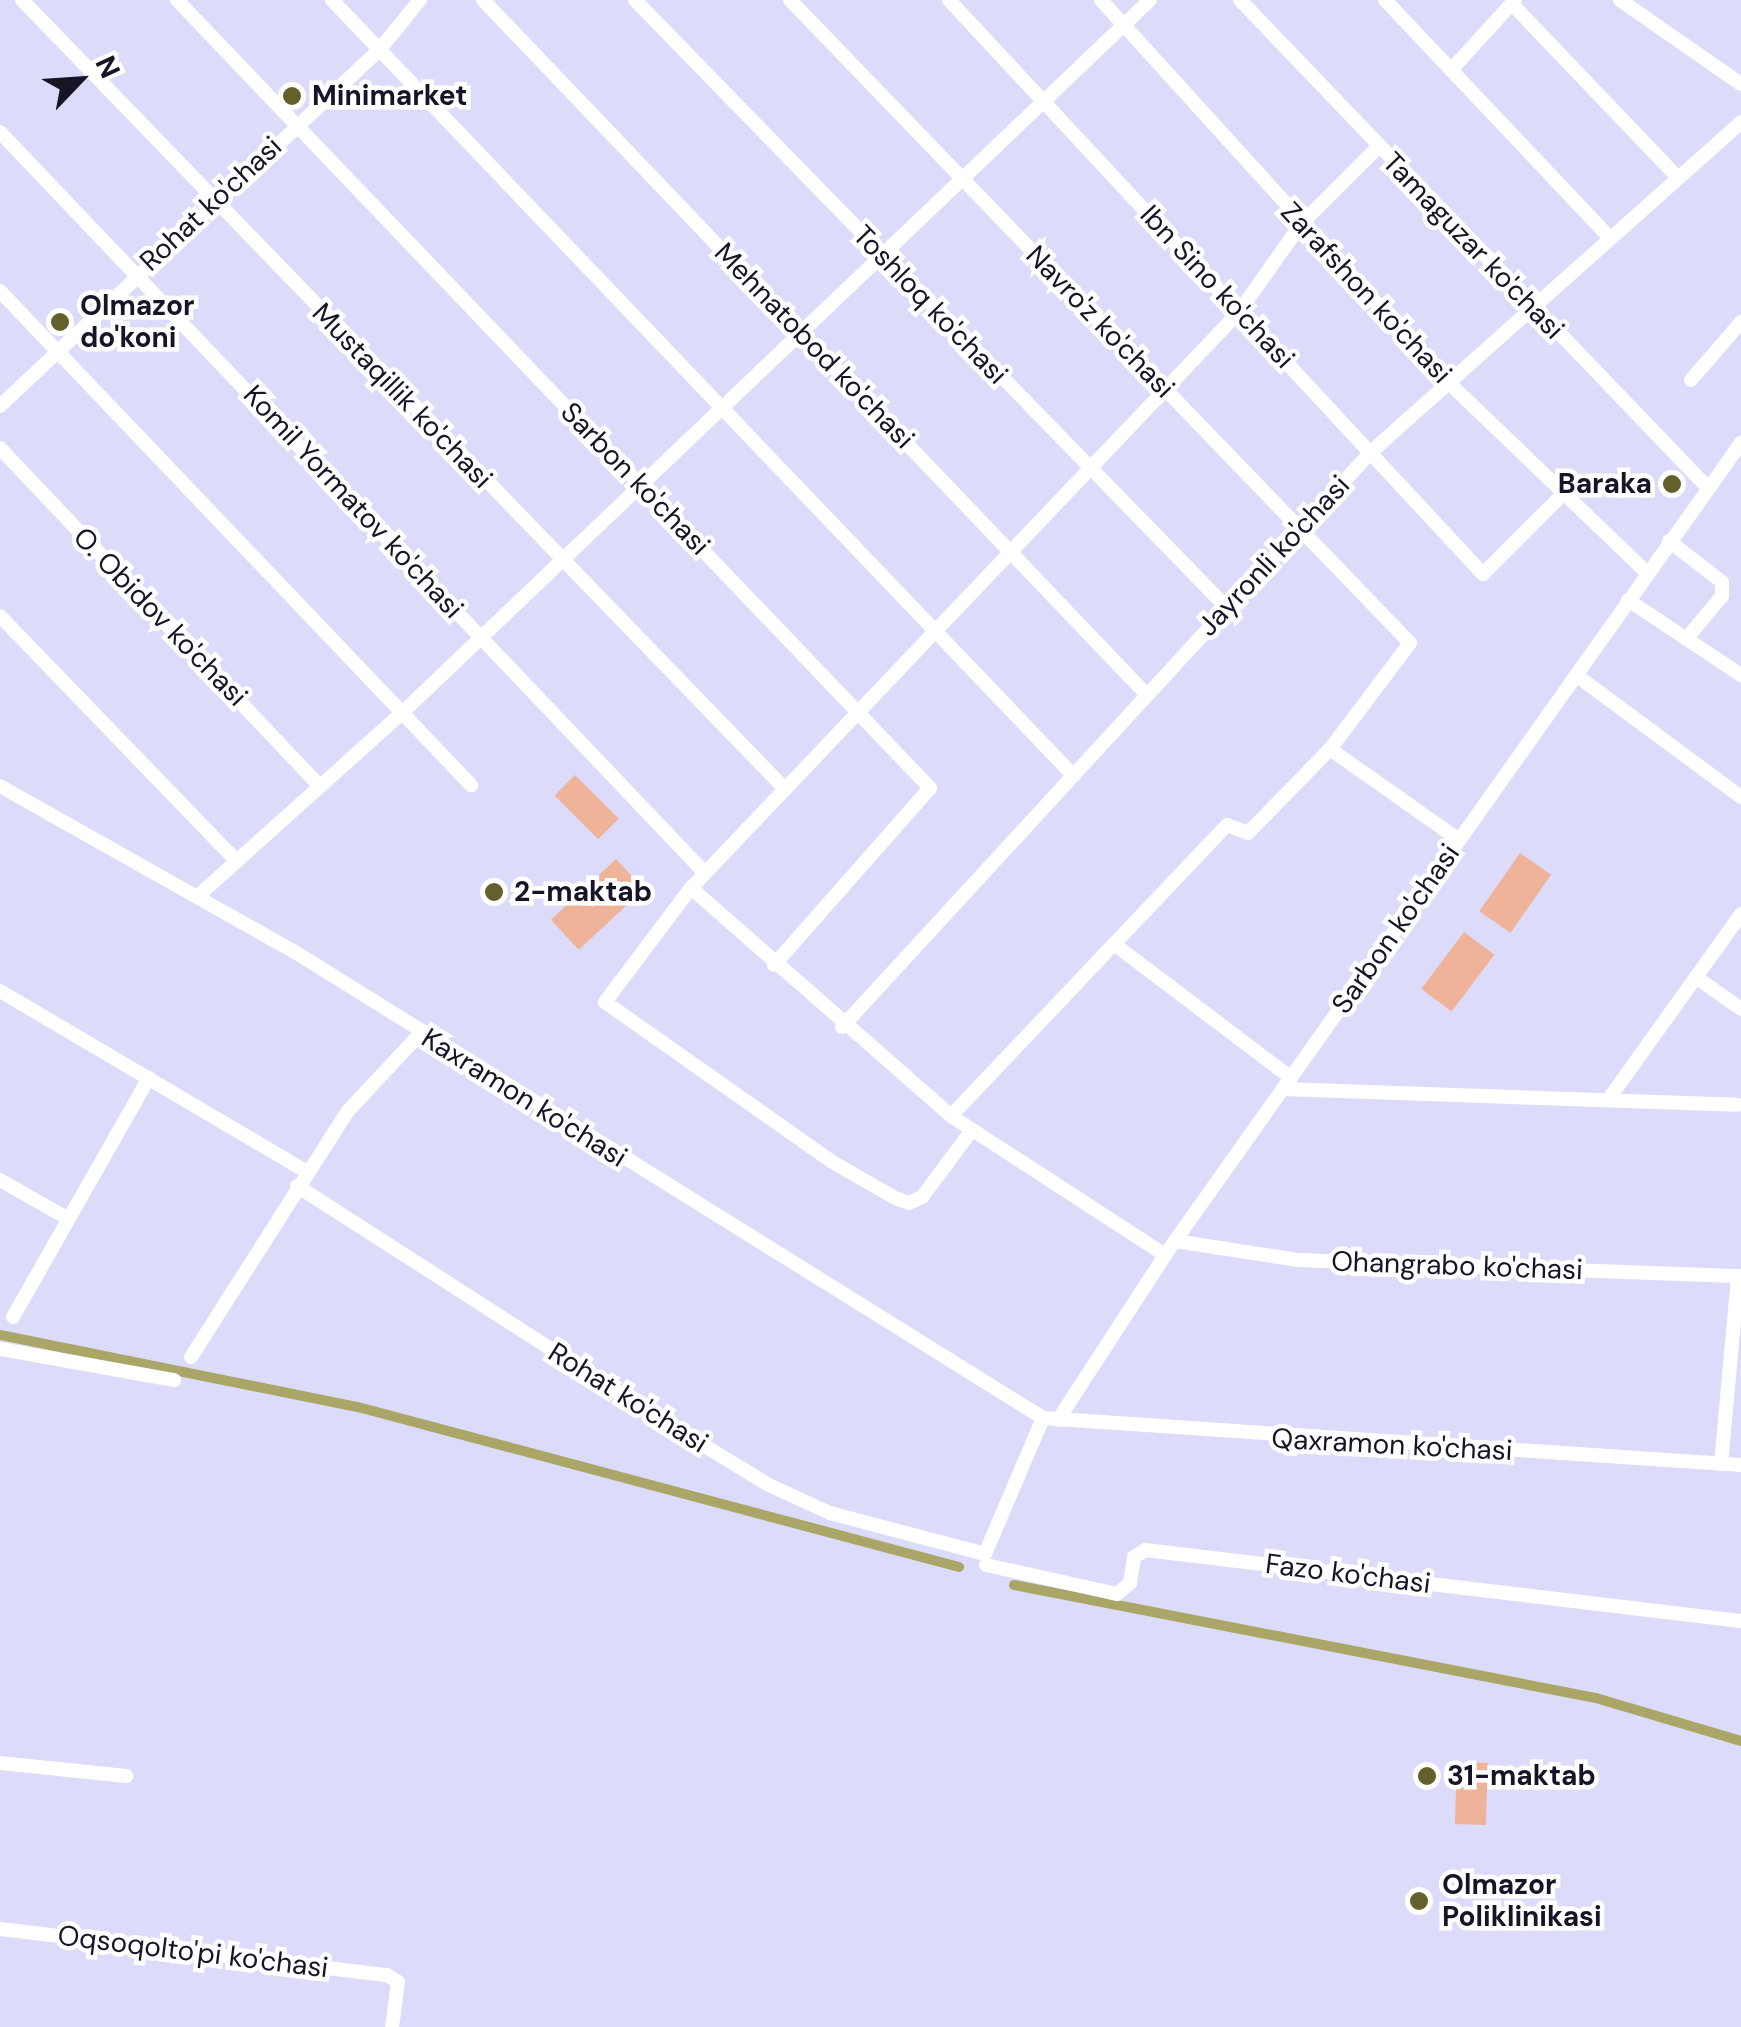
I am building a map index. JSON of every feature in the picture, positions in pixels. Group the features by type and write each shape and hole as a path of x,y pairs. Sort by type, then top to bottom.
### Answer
{"street":[{"name":"Mustaqillik ko'chasi","path":"22,0 559,562 785,789"},
{"name":"Sarbon ko'chasi","path":"177,0 930,788 774,965"},
{"path":"332,0 1072,774"},
{"name":"Rohat ko'chasi","path":"0,406 56,349 380,49 420,0"},
{"name":"Mehnatobod ko'chasi","path":"483,0 1144,692"},
{"name":"Toshloq ko'chasi","path":"635,0 1227,608"},
{"name":"Navro'z ko'chasi","path":"790,0 1410,644 1330,750"},
{"name":"Ibn Sino ko'chasi","path":"949,0 1484,574 1564,493"},
{"name":"Zarafshon ko'chasi","path":"1101,0 1448,382 1647,572"},
{"path":"199,895 402,712 1150,0"},
{"name":"Tamaguzar ko'chasi","path":"1240,0 1708,488"},
{"path":"1385,0 1610,238"},
{"path":"1620,0 1741,84"},
{"path":"1452,70 1514,2 1678,178"},
{"name":"Jayronli ko'chasi","path":"842,1027 1144,692 1371,452 1741,122"},
{"name":"Komil Yormatov ko'chasi","path":"0,132 705,873"},
{"path":"972,1130 922,1197 909,1203 830,1162 605,1002 691,888 1011,552 1162,387 1239,312 1301,224 1378,147"},
{"path":"0,290 471,785"},
{"path":"1691,380 1741,322"},
{"name":"Sarbon ko'chasi","path":"985,1560 1051,1419 1741,443"},
{"name":"O. Obidov ko'chasi","path":"0,448 319,785"},
{"path":"1670,542 1722,582 1722,596 1686,639"},
{"path":"1628,600 1741,675"},
{"path":"0,616 236,860"},
{"path":"1576,675 1741,797"},
{"path":"951,1116 1226,825 1248,833 1330,750 1459,840"},
{"name":"Kaxramon ko'chasi","path":"4,785 199,895 1051,1419"},
{"path":"691,888 842,1027 951,1116 1165,1255"},
{"path":"1608,1100 1741,914"},
{"path":"1114,944 1287,1084 1737,1105"},
{"path":"1696,977 1741,1009"},
{"path":"0,991 306,1172"},
{"path":"191,1357 297,1186 348,1112 420,1034"},
{"path":"13,1317 149,1078"},
{"path":"0,1180 67,1218"},
{"name":"Rohat ko'chasi","path":"297,1186 769,1486 830,1513 985,1560"},
{"name":"Ohangrabo ko'chasi","path":"1175,1241 1298,1260 1739,1276"},
{"path":"1721,1464 1739,1276"},
{"path":"0,1349 174,1380"},
{"name":"Qaxramon ko'chasi","path":"1051,1419 1741,1465"},
{"name":"Fazo ko'chasi","path":"985,1560 1117,1594 1130,1583 1134,1557 1145,1550 1741,1621"},
{"path":"0,1763 126,1776"},
{"name":"Oqsoqolto'pi ko'chasi","path":"0,1929 386,1975 398,1982 392,2027"}],"shaded area":[{"path":"575,775 619,819 598,839 554,796"},
{"path":"1520,853 1551,875 1510,933 1479,911"},
{"path":"616,859 644,889 579,950 551,920"},
{"path":"1464,932 1494,955 1452,1012 1421,989"},
{"path":"1457,1762 1488,1763 1486,1825 1455,1824"}],"waterway":[{"path":"0,1335 358,1407 959,1567"},
{"path":"1014,1585 1596,1698 1741,1741"}],"place":[{"name":"Minimarket","path":"292,96"},
{"name":"Olmazor do'koni","path":"60,322"},
{"name":"Baraka","path":"1672,484"},
{"name":"2-maktab","path":"494,892"},
{"name":"31-maktab","path":"1427,1776"},
{"name":"Olmazor Poliklinikasi","path":"1419,1901"}]}
